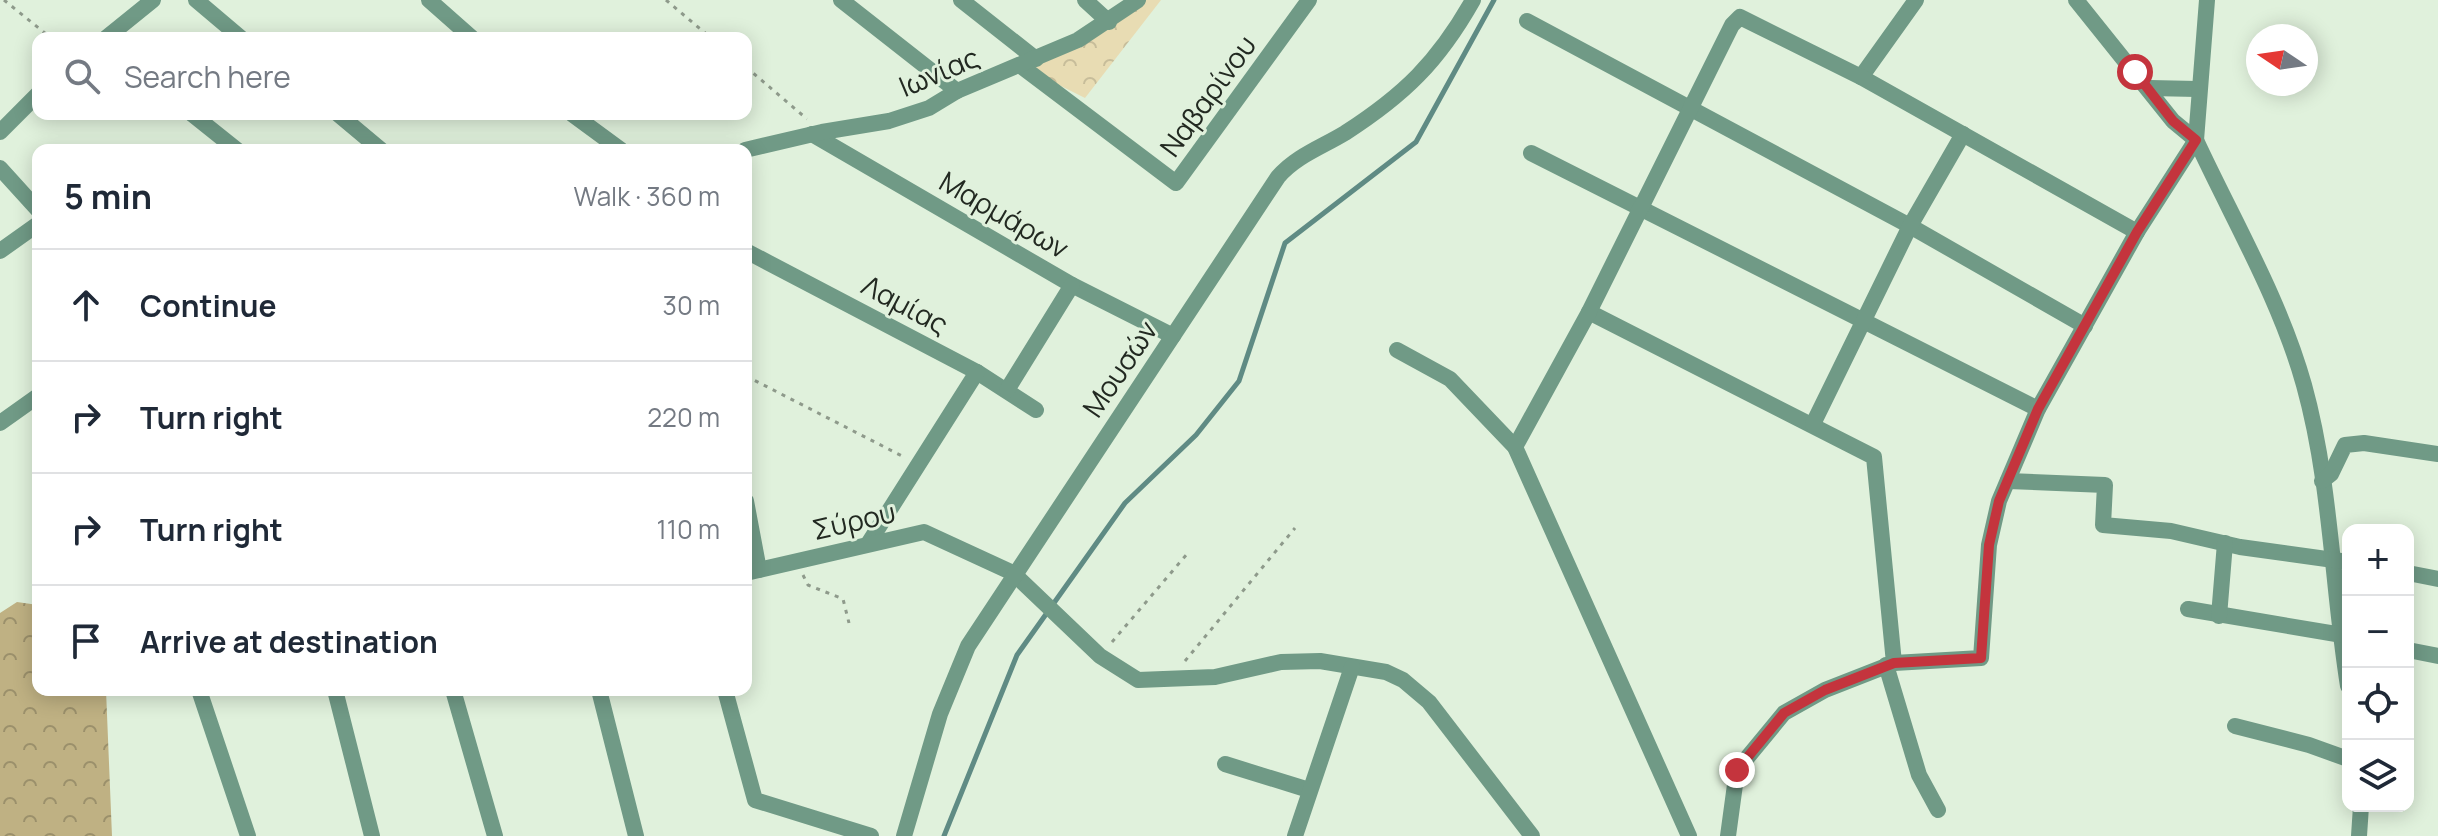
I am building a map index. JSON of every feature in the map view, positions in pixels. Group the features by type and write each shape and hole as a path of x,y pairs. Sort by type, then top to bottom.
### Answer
{"street":[{"path":"113,32 153,0"},
{"path":"196,0 234,32"},
{"path":"429,0 465,32"},
{"path":"841,0 957,91"},
{"path":"961,0 1028,63"},
{"path":"1085,0 1109,22"},
{"name":"Ιωνίας","path":"752,148 889,121 929,108 957,91 1028,63 1109,22 1138,0"},
{"name":"Ναβαρίνου","path":"1028,63 1176,183 1309,0"},
{"name":"Μουσών","path":"904,836 940,714 968,646 1013,573 1287,166 1379,111 1414,83 1473,0"},
{"path":"1861,77 1916,0"},
{"path":"2076,0 2106,40 2150,88 2173,121 2196,140 2279,316 2303,382 2322,481 2330,558 2342,624"},
{"path":"1728,836 1737,770 1784,713 1890,664 1981,658 1989,545 2008,481 2038,409 2137,232 2196,140 2197,89 2207,0"},
{"path":"1515,447 1589,312 1732,25 1740,17 1861,77 2137,232"},
{"path":"1527,21 1910,226 2085,326"},
{"path":"2150,88 2197,89"},
{"path":"0,132 32,100"},
{"path":"200,120 230,144"},
{"path":"345,120 374,144"},
{"path":"580,120 613,144"},
{"name":"Μαρμάρων","path":"817,133 1072,285 1173,336"},
{"path":"1813,424 1910,226 1963,134"},
{"path":"1531,153 2038,409"},
{"path":"0,168 32,203"},
{"path":"0,251 32,228"},
{"name":"Λαμίας","path":"752,254 977,372 1036,410"},
{"path":"1007,390 1072,285"},
{"path":"1589,312 1874,457 1890,664 1919,775 1938,810"},
{"path":"1397,350 1450,379 1515,447 1689,836"},
{"path":"868,544 977,372"},
{"path":"0,423 32,400"},
{"path":"2322,481 2331,474 2345,445 2364,443 2438,454"},
{"path":"2008,481 2105,485 2103,525 2171,531 2225,543 2342,561"},
{"name":"Σύρου","path":"753,572 924,532 1013,573 1100,656 1138,680 1215,677 1281,662 1320,661 1386,672 1403,680 1429,702 1532,836"},
{"path":"2219,616 2225,543"},
{"path":"2414,574 2438,579"},
{"path":"2188,609 2342,635"},
{"path":"2414,651 2438,656"},
{"path":"1295,836 1352,667"},
{"path":"201,696 248,836"},
{"path":"337,696 372,836"},
{"path":"455,696 495,836"},
{"path":"601,696 636,836"},
{"path":"727,696 755,800 871,836"},
{"path":"2235,726 2342,757"},
{"path":"1225,764 1309,790"},
{"path":"2359,836 2361,812"}],"path":[{"path":"4,0 44,32"},
{"path":"666,0 704,32"},
{"path":"752,73 817,133"},
{"path":"752,379 918,464"},
{"path":"1171,679 1295,528"},
{"path":"1100,656 1187,554"},
{"path":"795,561 808,585 843,599 849,623"}],"green space":[{"path":"1138,0 1161,0 1085,98 1021,66"},
{"path":"17,602 32,604 32,696 106,696 112,836 0,836 0,613"}],"waterway":[{"path":"944,836 1017,655 1125,503 1196,435 1239,381 1285,243 1416,142 1494,0"}],"route":[{"path":"1737,770 1784,713 1825,690 1894,663 1981,658 1989,545 1999,501 2038,409 2137,232 2196,140 2173,121 2135,72"}]}
